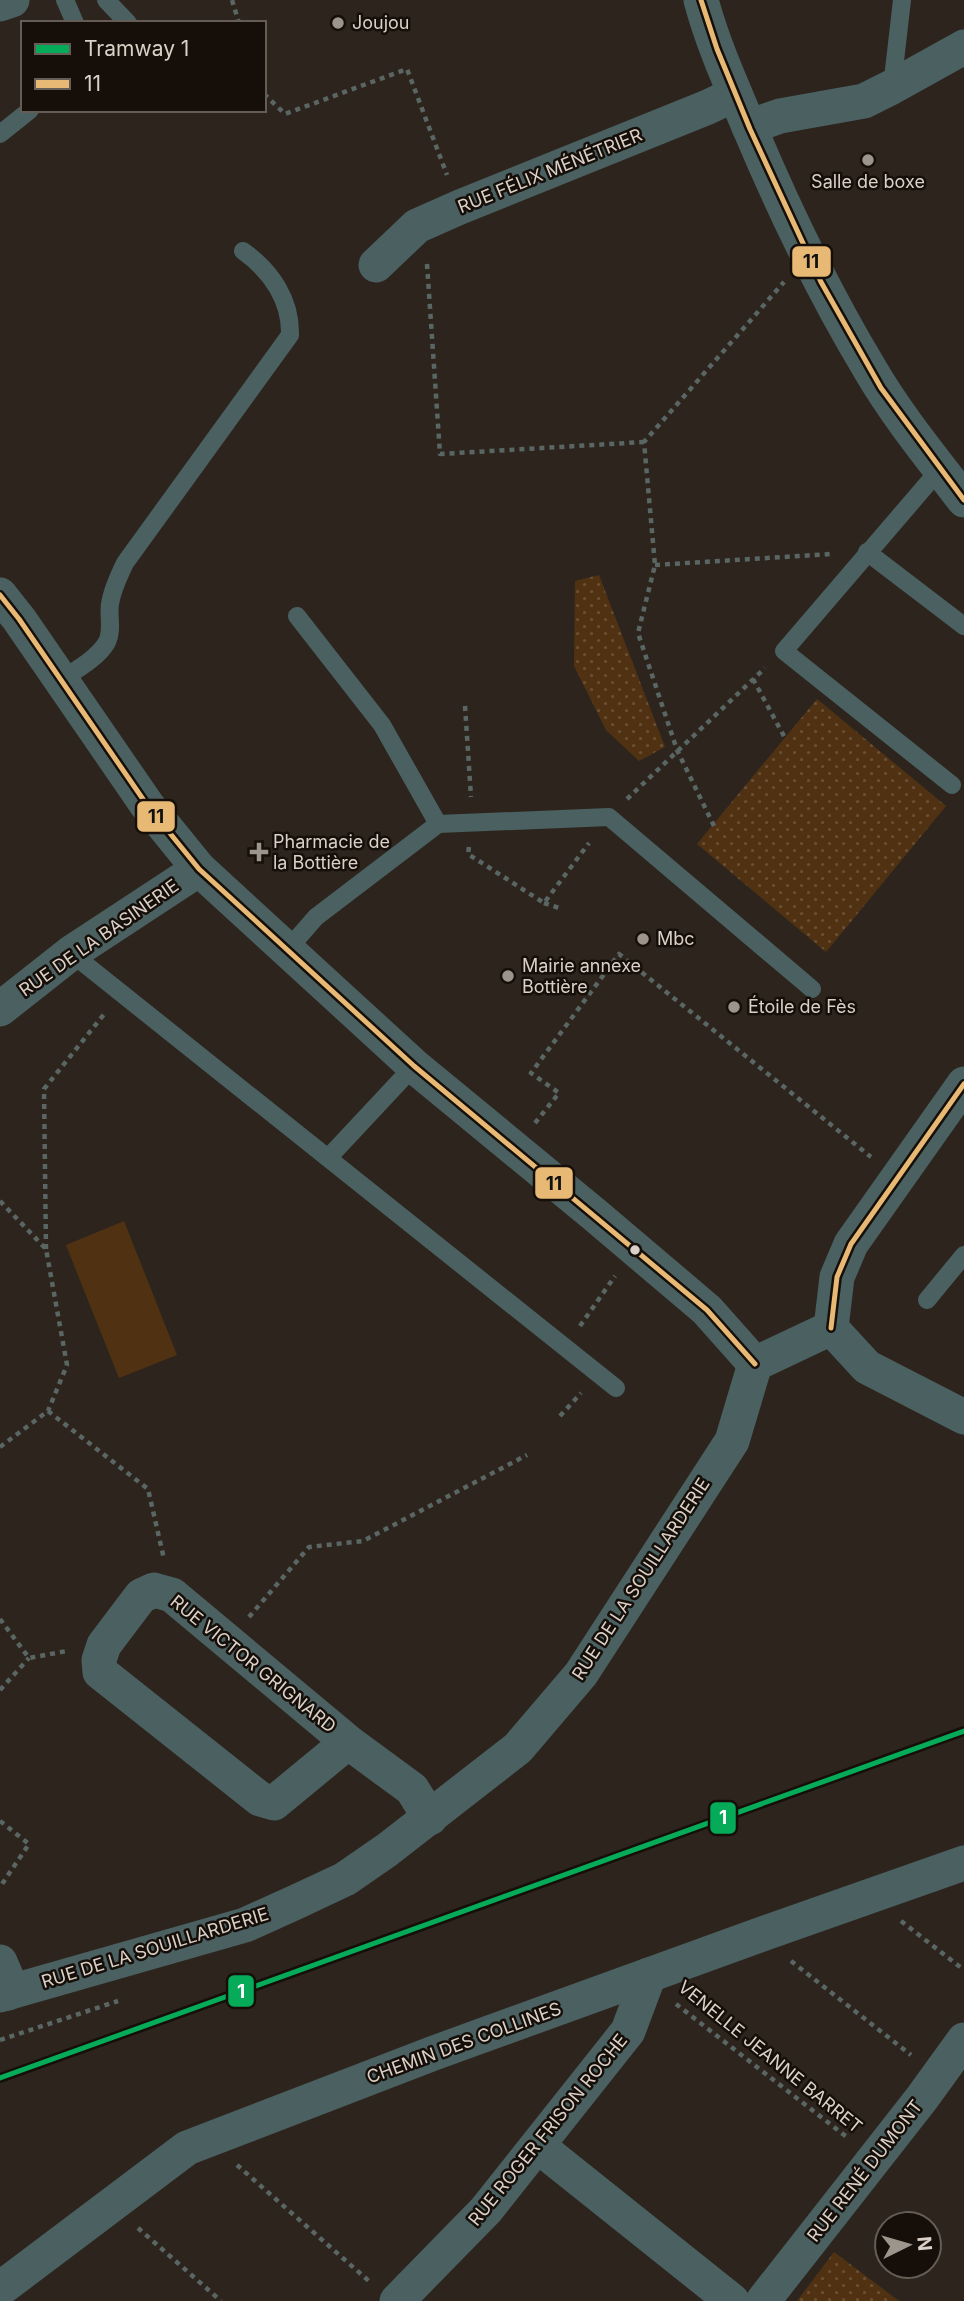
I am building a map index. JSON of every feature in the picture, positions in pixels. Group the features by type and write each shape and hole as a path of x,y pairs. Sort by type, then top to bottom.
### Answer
{"street":[{"path":"0,4 12,0"},
{"path":"701,0 735,94 808,255 872,372 911,431 964,500"},
{"path":"750,127 780,116 864,101 964,47"},
{"name":"RUE FÉLIX MÉNÉTRIER","path":"376,265 417,226 735,94"},
{"path":"0,595 147,805 199,869 414,1066 707,1310 755,1364 831,1328"},
{"name":"RUE DE LA BASINERIE","path":"0,1009 71,953 199,869"},
{"path":"964,1084 851,1244 837,1277 831,1328 867,1367 964,1417"},
{"name":"RUE DE LA SOUILLARDERIE","path":"3,1983 245,1925 345,1879 430,1818 518,1748 581,1674 732,1441 755,1364"},
{"name":"RUE VICTOR GRIGNARD","path":"348,1742 274,1803 260,1799 100,1672 99,1660 104,1645 141,1596 153,1590 172,1595 348,1742 412,1789 430,1818"},
{"name":"CHEMIN DES COLLINES","path":"0,2289 187,2148 328,2092 964,1863"},
{"name":"RUE ROGER FRISON ROCHE","path":"384,2292 486,2210 628,2031 649,1975"},
{"name":"RUE RENÉ DUMONT","path":"764,2301 964,2040"},
{"path":"538,2146 732,2301"}],"lane":[{"path":"65,0 74,21"},
{"path":"106,0 126,21"},
{"path":"892,88 902,0"},
{"path":"0,134 28,112"},
{"path":"61,680 94,656 107,642 110,626 109,606 125,563 290,335 290,320 275,280 243,251"},
{"path":"940,469 784,651 952,785"},
{"path":"867,552 964,626"},
{"path":"297,616 382,724 438,824"},
{"path":"288,949 316,917 438,824 609,817 812,989"},
{"path":"71,953 616,1388"},
{"path":"328,1158 414,1066"},
{"path":"927,1300 964,1255"}],"path":[{"path":"232,0 238,21"},
{"path":"266,96 285,114 407,69 460,207"},
{"path":"417,226 426,254 440,454 644,442 808,255"},
{"path":"644,442 655,565 638,633 677,750 714,826"},
{"path":"655,565 867,552"},
{"path":"544,903 609,817 784,651"},
{"path":"753,679 785,738"},
{"path":"465,706 474,824 468,854 544,903 562,909"},
{"path":"614,950 897,1177"},
{"path":"559,1093 531,1073 619,954"},
{"path":"0,1447 48,1411 67,1365 46,1249 44,1089 121,993"},
{"path":"0,1201 46,1249"},
{"path":"578,1328 595,1304"},
{"path":"48,1411 148,1489 172,1595"},
{"path":"228,1640 309,1547 363,1541 527,1455"},
{"path":"0,1619 29,1658"},
{"path":"0,1690 29,1658 104,1645"},
{"path":"0,1821 29,1844 0,1887"},
{"path":"870,1897 964,1970"},
{"path":"765,1933 777,1950 938,2076"},
{"name":"VENELLE JEANNE BARRET","path":"649,1975 677,2006 875,2159"},
{"path":"230,2158 384,2292"},
{"path":"134,2225 221,2301"}],"shaded area":[{"path":"599,575 665,747 639,761 606,730 574,666 575,581"},
{"path":"817,699 946,806 826,952 697,844"},
{"path":"124,1221 177,1355 119,1378 66,1245"},
{"path":"834,2252 899,2301 797,2301"}],"tram line":[{"name":"1","path":"0,2078 964,1731"}],"transit line":[{"name":"11","path":"701,0 717,49 750,129 821,282 881,388 964,500"},
{"name":"11","path":"0,595 147,805 199,869 414,1066 707,1310 755,1364"},
{"name":"11","path":"831,1328 837,1277 851,1244 964,1084"}],"place":[{"name":"Joujou","path":"338,23"},
{"name":"Salle de boxe","path":"868,160"},
{"name":"Pharmacie de la Bottière","path":"259,852"},
{"name":"Mbc","path":"643,939"},
{"name":"Mairie annexe Bottière","path":"508,976"},
{"name":"Étoile de Fès","path":"734,1007"}]}
